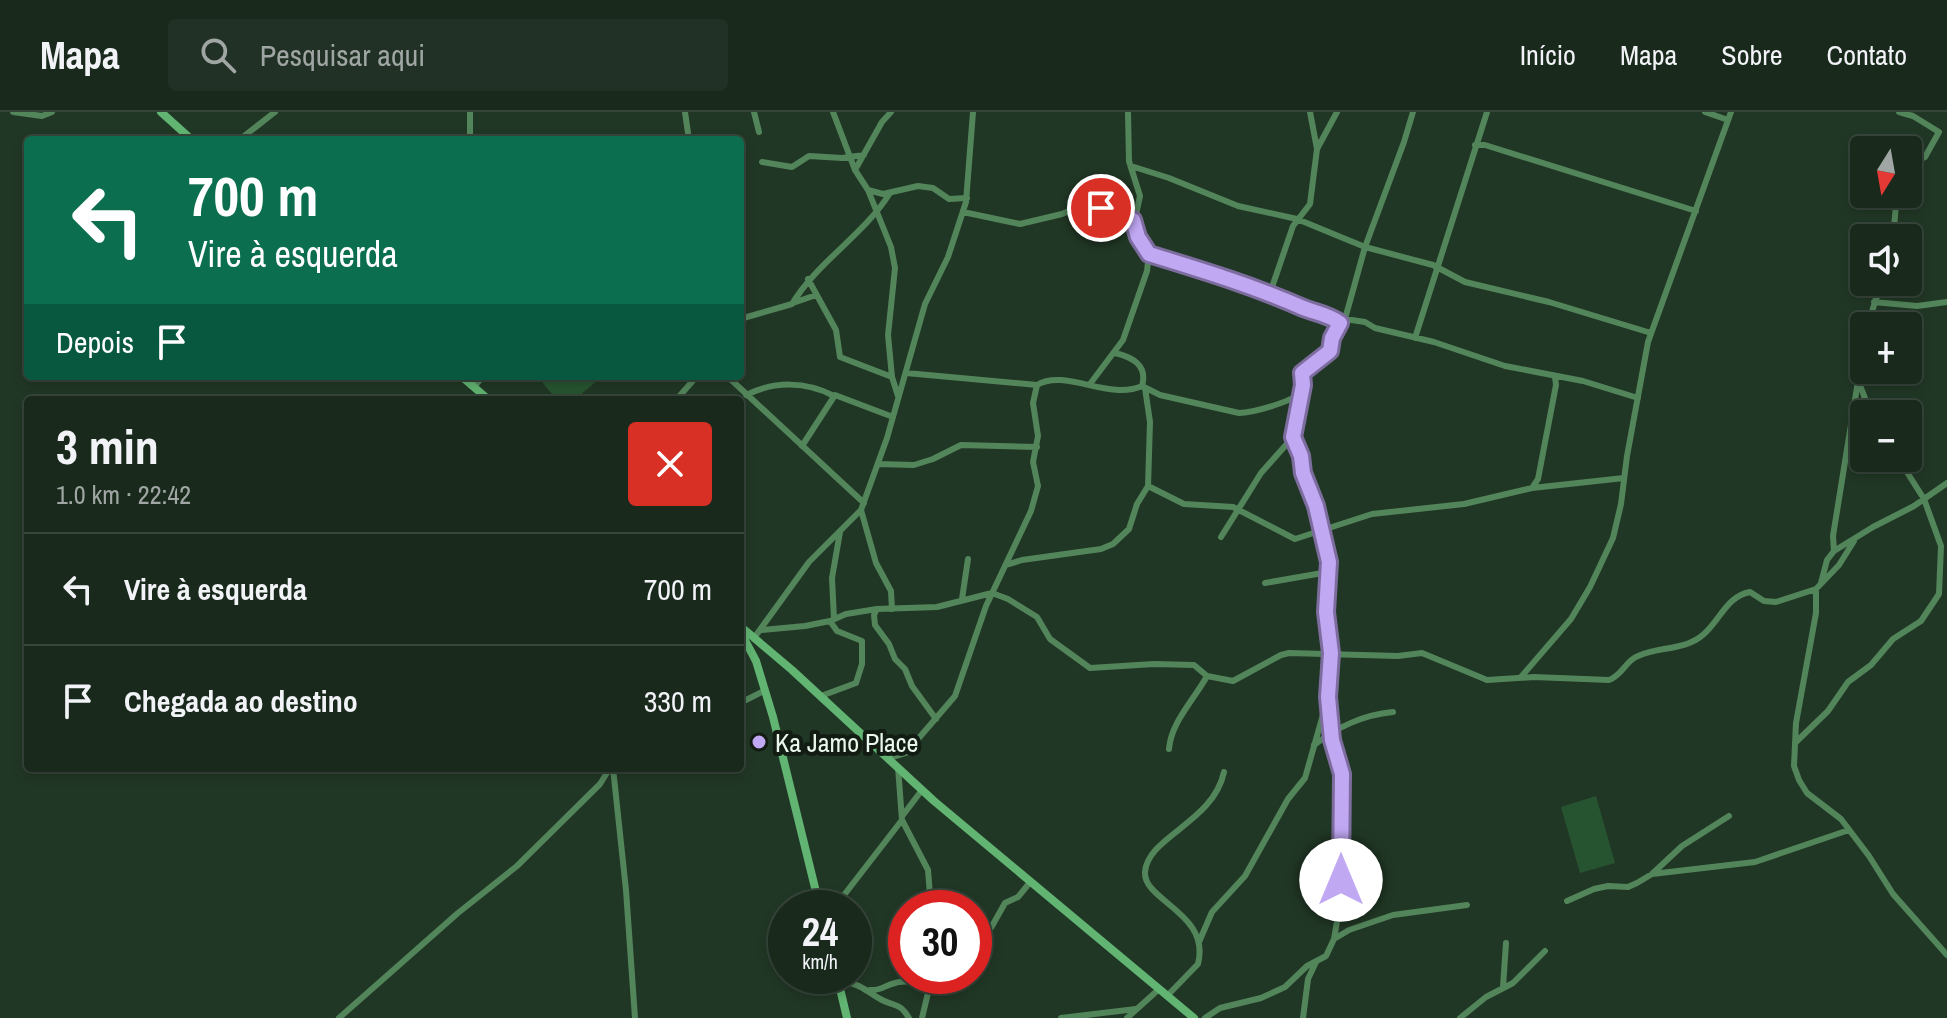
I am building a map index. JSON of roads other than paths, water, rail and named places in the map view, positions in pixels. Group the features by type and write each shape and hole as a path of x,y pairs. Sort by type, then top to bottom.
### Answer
{"street":[{"path":"13,112 42,116 52,112"},
{"path":"161,112 188,136"},
{"path":"244,136 275,112"},
{"path":"470,112 470,136"},
{"path":"685,112 688,136"},
{"path":"754,112 759,132"},
{"path":"833,112 855,170 868,190 891,247 895,268 888,335 892,377 899,400"},
{"path":"855,170 891,112"},
{"path":"754,638 796,578 862,507 899,400 925,304 948,257 967,198 973,112"},
{"path":"1128,112 1131,166 1140,196 1133,220 1138,237 1149,254 1270,293 1342,321 1365,322 1375,328 1505,366 1583,381 1638,398"},
{"path":"1270,293 1297,219 1310,204 1317,149 1310,112"},
{"path":"1317,149 1337,112"},
{"path":"1221,537 1261,473 1293,437 1302,391 1302,373 1330,351 1413,112"},
{"path":"1415,338 1487,112"},
{"path":"1521,677 1571,619 1613,538 1651,333 1730,116 1705,112"},
{"path":"1899,112 1913,116 1939,132 1922,159"},
{"path":"1475,145 1485,145 1542,162 1696,211"},
{"path":"762,162 792,167 809,156 842,158 864,155"},
{"path":"1131,166 1238,206 1297,219 1365,247 1438,268 1465,282 1549,302 1651,333"},
{"path":"868,190 874,194 890,193 918,186 933,188 949,199 967,198"},
{"path":"792,304 808,279 852,241 877,214 890,193"},
{"path":"963,212 1020,224 1085,204 1133,220"},
{"path":"1090,384 1123,340 1147,271 1149,254"},
{"path":"808,279 836,330 840,357 892,377"},
{"path":"744,318 816,295"},
{"path":"1872,312 1880,296"},
{"path":"1874,302 1917,306 1947,302"},
{"path":"1006,565 1092,551 1113,544 1131,526 1137,504 1148,486 1150,422 1144,378 1138,362 1132,357 1115,353"},
{"path":"906,373 1037,385 1044,381 1090,384 1121,392 1143,387 1160,395 1184,398 1223,411 1249,413 1292,400 1302,391"},
{"path":"1532,488 1538,479 1555,377"},
{"path":"466,380 484,396"},
{"path":"474,387 480,380"},
{"path":"680,396 694,380"},
{"path":"731,380 862,507 876,563 891,591 892,609"},
{"path":"1834,551 1833,536 1856,384"},
{"path":"890,758 906,753 950,704 958,690 986,606 1038,492 1033,462 1037,447 1033,403 1037,385"},
{"path":"746,395 759,388 816,387 893,417"},
{"path":"802,446 834,396"},
{"path":"1205,1018 1220,1008 1275,993 1326,956 1334,939 1341,898 1343,784 1328,697 1331,653 1326,612 1328,552 1293,437"},
{"path":"878,464 914,465 961,445 1037,447"},
{"path":"1795,743 1828,711 1848,682 1871,665 1893,639 1921,621 1935,603 1941,588 1942,553 1924,499 1907,472"},
{"path":"1148,486 1184,504 1228,506 1295,539 1372,514 1464,504 1532,488 1624,478"},
{"path":"1947,483 1904,512 1834,551 1827,560 1819,586 1796,723 1794,766 1807,793 1841,819 1893,894 1947,955"},
{"path":"821,696 856,683 862,664 862,641 837,631 832,620 832,578 840,532"},
{"path":"761,630 805,626 877,609 937,607 992,593 1037,617 1050,639 1090,668 1194,665 1207,676 1233,681 1281,655 1331,653 1398,656 1422,653 1487,680 1521,677 1609,680 1620,675 1629,662 1638,656 1693,642 1706,633 1732,599 1740,594 1750,592 1764,601 1776,602 1819,586 1839,565 1854,541"},
{"path":"1012,552 1022,560"},
{"path":"962,599 968,559"},
{"path":"1265,583 1328,572"},
{"path":"978,596 986,606"},
{"path":"877,609 875,625 889,644 895,659 905,669 923,704 936,719"},
{"path":"744,632 890,758 919,793 934,801 1194,1018"},
{"path":"744,637 756,661 815,890"},
{"path":"1169,749 1172,729 1207,676"},
{"path":"744,701 764,691"},
{"path":"1199,942 1212,912 1245,876 1288,799 1305,778 1328,697"},
{"path":"1314,745 1352,722 1393,712"},
{"path":"898,766 902,817 928,870 930,890"},
{"path":"339,1018 458,913 517,866 600,784 608,772"},
{"path":"611,772 626,890 635,1018"},
{"path":"1167,996 1198,964 1199,942 1196,930 1149,885 1144,875 1152,854 1162,842 1192,821 1215,797 1224,772"},
{"path":"847,890 919,793"},
{"path":"1567,901 1594,889 1628,887 1652,874 1682,846 1729,816"},
{"path":"1652,874 1755,862 1849,830"},
{"path":"992,926 1005,903 1018,897 1031,881"},
{"path":"1334,939 1349,930 1393,915 1467,905"},
{"path":"1503,987 1506,943"},
{"path":"1460,1018 1513,983 1545,951"},
{"path":"1303,1018 1308,979 1316,962"},
{"path":"1127,1018 1158,990"},
{"path":"872,992 883,1001 899,1006 909,1018"},
{"path":"841,994 847,1018"},
{"path":"922,1018 928,994"},
{"path":"1061,1018 1136,1009"}],"place":[{"name":"Ka Jamo Place","path":"759,742"}]}
